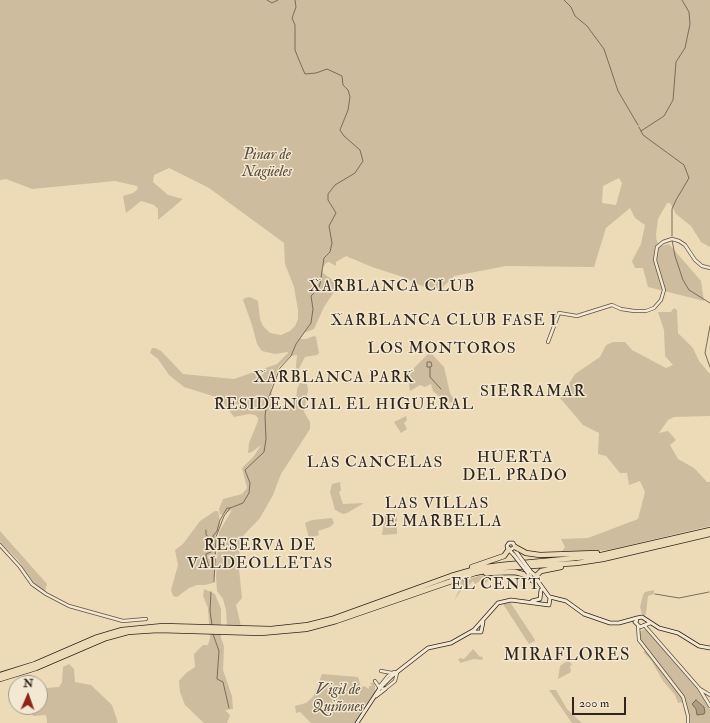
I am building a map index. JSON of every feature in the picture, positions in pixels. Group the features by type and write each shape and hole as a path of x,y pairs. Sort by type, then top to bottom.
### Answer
{"highway":[{"path":"233,630 271,629 318,623 451,576 495,565 569,560 617,552 710,529"},
{"path":"475,573 515,572 533,576 543,570 616,556 710,535"},
{"path":"451,576 455,573 504,556 512,549 546,556 617,552"},
{"path":"0,675 35,664 111,633 149,626 280,632 320,626 475,573 501,568 577,563"},
{"path":"0,679 36,668 118,634 149,630 191,629"}],"main road":[{"path":"512,549 549,597 550,604"},
{"path":"533,576 541,590 543,604"},
{"path":"524,601 539,600 541,590"},
{"path":"533,602 549,597 568,602 586,615 608,623 619,623 641,617 651,624 681,635 699,646 710,648"},
{"path":"470,632 480,632 479,628 484,619 493,607 501,602 509,600 524,601 547,606 557,599"},
{"path":"637,618 637,625"},
{"path":"645,620 645,625"},
{"path":"630,621 637,625 651,624"},
{"path":"358,723 381,688 395,673 428,648 451,643 479,628"}],"street":[{"path":"548,342 559,313 577,316 612,304 622,309 634,311 646,311 654,308 661,300 664,290 655,260 657,247 663,242 672,239 681,242 695,260 702,266 710,268"},
{"path":"0,546 20,567 32,584 46,594 63,603 86,612 123,621 146,619"},
{"path":"637,625 639,640 683,697 688,714 688,723"},
{"path":"645,625 699,688 710,706"},
{"path":"381,688 383,680 381,671 395,673"},
{"path":"381,688 375,681 383,680 395,673"},
{"path":"381,688 395,673"},
{"path":"699,688 710,695"}],"green space":[{"name":"Pinar de Nagüeles","path":"0,0 710,0 710,247 701,242 691,226 676,214 670,203 667,203 658,219 656,235 657,242 661,246 669,244 701,281 704,301 648,287 643,268 635,268 632,261 641,244 645,225 635,218 630,208 606,228 594,267 506,266 454,276 441,289 422,286 403,277 372,267 346,256 336,262 336,266 329,262 326,263 322,269 323,273 334,281 334,292 324,307 314,329 304,333 300,339 306,339 314,336 316,337 319,353 317,355 305,357 295,376 297,355 290,356 279,367 271,388 272,397 275,404 290,406 296,402 297,389 300,383 307,384 308,390 304,412 310,422 310,429 281,474 273,495 260,518 243,536 238,560 242,598 236,605 241,626 227,626 226,610 223,599 217,591 216,576 219,532 232,510 220,515 219,509 223,499 242,494 247,488 242,468 254,456 261,445 252,452 248,453 249,443 258,418 255,415 249,414 234,417 222,401 216,397 184,387 169,375 158,359 150,353 152,348 161,351 183,374 234,379 277,364 288,352 275,354 262,351 257,344 243,300 250,297 258,301 260,319 263,326 270,333 281,335 290,331 295,326 298,319 298,310 294,287 285,264 284,243 209,188 169,168 154,175 153,182 168,195 183,199 158,220 158,209 154,205 141,201 126,213 123,196 133,193 138,189 137,186 115,181 32,189 6,179 0,180","holes":["619,178 622,183 616,205 602,203 603,186"]},
{"path":"674,308 677,310 678,333 693,348 699,361 710,374 710,416 674,417 668,420 659,433 668,431 676,440 670,445 678,459 694,468 707,482 710,482 710,526 608,550 561,553 565,547 561,539 588,538 638,519 645,492 640,481 629,485 627,473 620,473 606,456 598,454 599,433 583,425 560,398 575,374 600,357 606,345 613,342 625,342 632,350 666,368 673,365 665,356 664,330 658,312 671,312"},
{"path":"430,352 444,367 450,393 456,403 446,402 433,391 431,384 425,387 420,385 410,391 408,377 411,371"},
{"path":"406,416 407,420 404,423 407,429 401,433 394,422"},
{"path":"340,482 341,490 339,492 343,504 364,503 343,514 335,510 330,492 332,484"},
{"path":"215,511 218,511 220,524 215,538 217,562 213,583 197,585 189,588 177,597 173,596 171,590 178,565 175,550 183,544 200,521"},
{"path":"385,515 397,517 397,534 382,535"},
{"path":"332,518 334,523 330,527 318,531 319,535 309,538 305,523 312,520"},
{"path":"0,531 47,584 45,591 34,583 18,560 0,542"},
{"path":"511,573 524,577 508,575 498,576 488,580 486,583 483,579 475,584 473,581 468,586 465,584 454,601 460,588 460,581 487,574"},
{"path":"204,589 215,594 221,609 221,638 224,646 223,670 232,696 233,709 225,710 230,715 227,723 204,723 185,705 180,692 179,681 186,673 195,667 194,654 203,645 208,645 210,638 208,608 203,596"},
{"path":"654,590 654,594 648,596 645,616 642,614 640,607 643,595 645,592"},
{"path":"510,602 535,641 529,644 503,604"},
{"path":"646,629 704,697 710,710 710,723 689,723 689,713 684,697 638,637 639,632"},
{"path":"473,649 480,657 482,656 483,660 474,659 460,663 459,660 457,661 460,658 464,659"},
{"path":"645,651 656,661 683,702 678,703 675,695 663,681 651,660 643,652"},
{"path":"567,661 572,665 570,666 571,672 558,679 560,666"},
{"path":"69,664 74,669 75,682 91,685 112,705 118,723 47,723 46,715 48,715 48,688 59,687 62,682 63,667"},
{"name":"Vigil de Quiñones","path":"322,674 358,677 361,687 364,686 369,689 369,686 372,686 370,683 373,683 370,680 375,684 375,693 355,723 311,723 300,712 296,713 295,706 306,703 313,697"},
{"path":"549,690 556,690 567,709 582,723 572,723"}],"shaded area":[{"path":"696,700 704,707 704,714 697,715 696,709 692,704"}],"waterway":[{"path":"267,0 272,3 278,0"},
{"path":"214,582 216,537 224,516 230,508 243,503 249,493 250,483 245,470 264,452 266,439 265,416 267,402 280,368 291,356 296,344 311,323 313,309 311,296 318,289 324,258 330,252 332,243 329,226 336,213 328,200 328,194 335,185 355,173 363,161 360,150 344,136 340,130 348,110 350,97 348,90 343,85 342,76 327,69 316,73 305,74 299,60 295,50 295,25 292,18 296,7 295,0"},
{"path":"564,0 571,7 575,16 587,26 604,49 618,91 638,125"},
{"path":"641,131 664,116 673,100 676,62 685,48 690,24 689,12 682,0"},
{"path":"639,127 643,135 684,165 689,178 672,209 672,236"},
{"path":"672,240 675,256 683,280 689,290 710,303"},
{"path":"710,326 705,353 710,367"},
{"path":"430,367 427,367 427,362 431,362 432,366 430,367 430,377 441,389"},
{"path":"213,541 213,536 217,531 220,520 227,508 230,508"},
{"path":"206,530 206,535 210,538 208,541 210,542"},
{"path":"209,567 206,554 211,552"},
{"path":"211,592 210,611 212,625"},
{"path":"655,594 679,598 709,592"},
{"path":"213,634 219,651 217,679 223,682 229,708"}],"district":[{"name":"XARBLANCA CLUB","path":"392,288"},
{"name":"XARBLANCA CLUB FASE I","path":"444,322"},
{"name":"LOS MONTOROS","path":"442,350"},
{"name":"XARBLANCA PARK","path":"334,379"},
{"name":"SIERRAMAR","path":"533,393"},
{"name":"RESIDENCIAL EL HIGUERAL","path":"344,406"},
{"name":"LAS CANCELAS","path":"375,464"},
{"name":"HUERTA DEL PRADO","path":"515,468"},
{"name":"LAS VILLAS DE MARBELLA","path":"437,514"},
{"name":"RESERVA DE VALDEOLLETAS","path":"260,556"},
{"name":"EL CENIT","path":"496,586"},
{"name":"MIRAFLORES","path":"567,656"}]}
